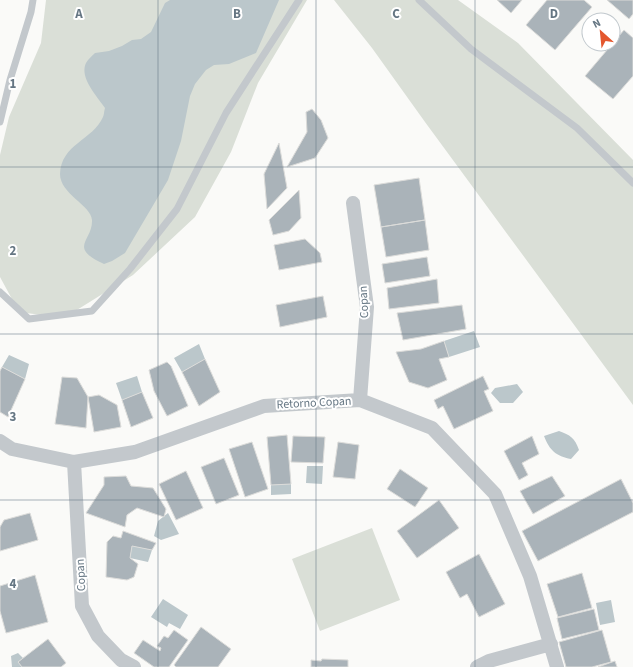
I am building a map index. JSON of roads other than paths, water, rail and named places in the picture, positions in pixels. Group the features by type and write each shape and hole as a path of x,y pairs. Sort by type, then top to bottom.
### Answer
{"street":[{"name":"Copan","path":"354,203 367,308 360,400"},
{"name":"Retorno Copan","path":"0,441 12,449 74,462 135,452 264,406 360,400 432,428 495,494 530,576 557,667"},
{"name":"Copan","path":"74,462 82,606 98,636 121,660 134,667"},
{"path":"477,667 489,661 551,644"}],"lane":[{"path":"0,122 10,80 32,12 33,0"},
{"path":"0,292 28,319 92,311 130,269 178,209 226,113 300,0"},
{"path":"419,0 471,49 577,128 633,183"}]}
